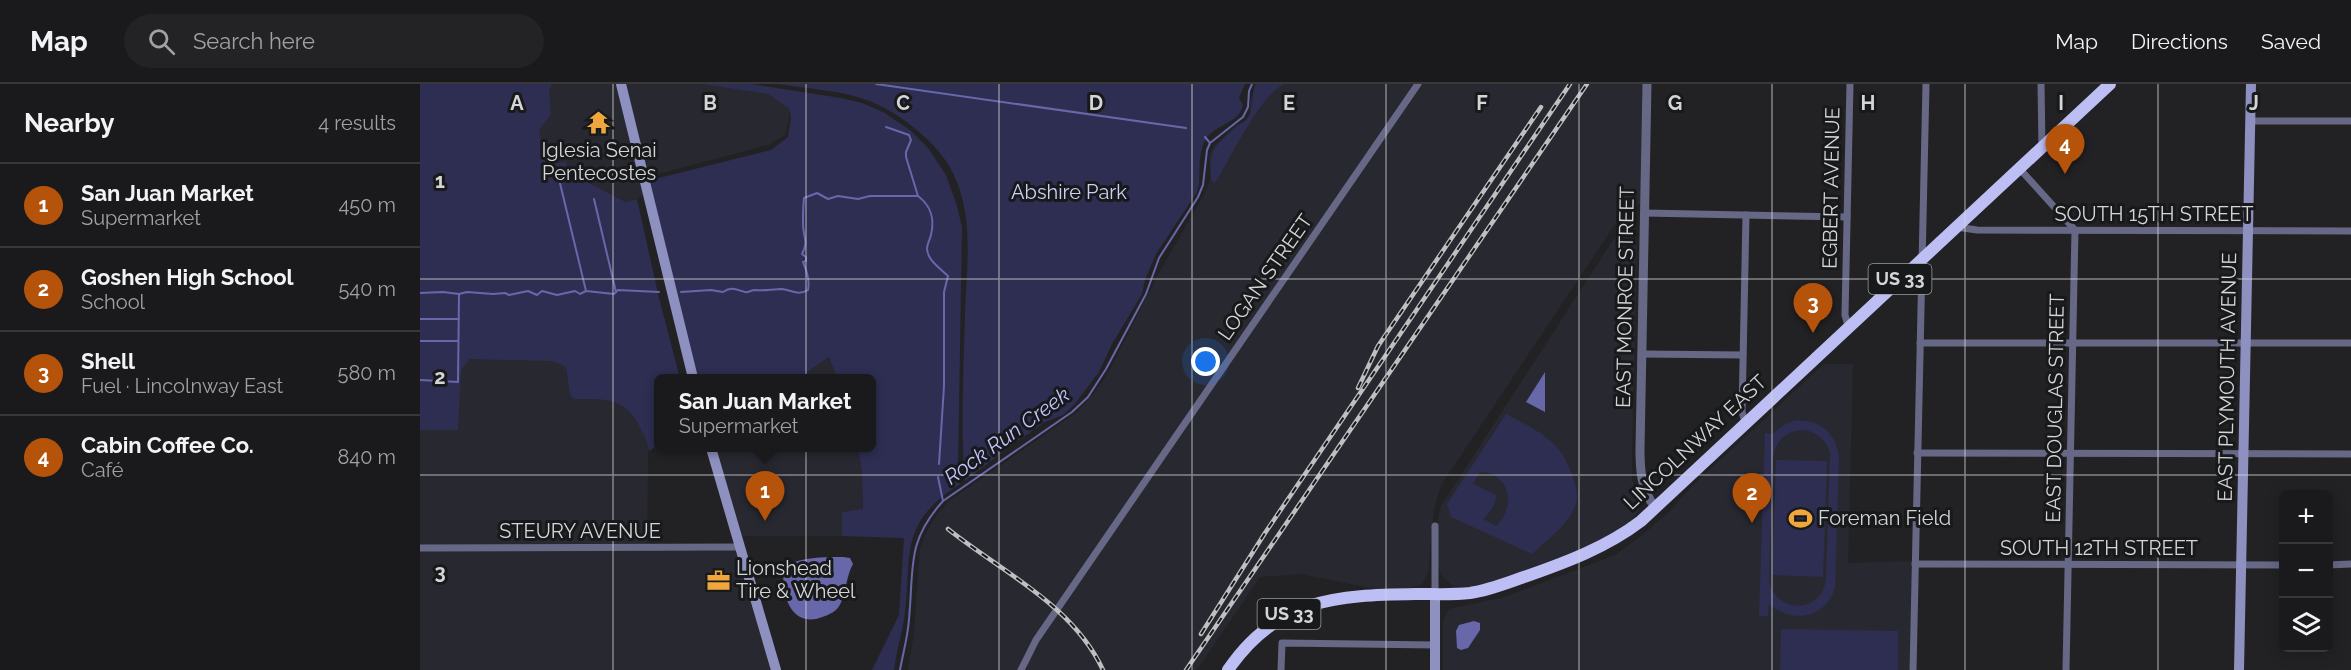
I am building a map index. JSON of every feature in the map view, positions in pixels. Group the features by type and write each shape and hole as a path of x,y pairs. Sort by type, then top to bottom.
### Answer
{"highway":[{"name":"LINCOLNWAY EAST","path":"1228,670 1245,648 1269,626 1290,613 1314,603 1357,595 1480,591 1551,567 1613,540 1633,527 1849,329 1922,258 2110,84"}],"main road":[{"path":"621,84 692,374"},
{"name":"EAST PLYMOUTH AVENUE","path":"2239,670 2251,84"},
{"path":"712,452 776,670"},
{"path":"1435,594 1435,670"}],"street":[{"name":"LOGAN STREET","path":"1021,670 1036,640 1418,84"},
{"name":"EAST MONROE STREET","path":"1647,84 1640,469 1644,489 1655,507"},
{"name":"EGBERT AVENUE","path":"1849,329 1845,315 1850,84"},
{"path":"1913,670 1926,84"},
{"path":"2041,84 2042,148"},
{"path":"2250,121 2351,121"},
{"path":"2019,168 2075,230"},
{"path":"1645,213 1847,217"},
{"path":"1746,215 1742,412 1746,422"},
{"name":"SOUTH 15TH STREET","path":"1956,227 1977,230 2351,231"},
{"name":"EAST DOUGLAS STREET","path":"2066,670 2075,230"},
{"path":"1920,343 2351,343"},
{"path":"1642,354 1743,355"},
{"path":"1917,453 2351,454"},
{"path":"1435,594 1436,526"},
{"name":"STEURY AVENUE","path":"420,548 740,547"},
{"name":"SOUTH 12TH STREET","path":"1915,564 2279,565"},
{"path":"2333,565 2351,564"},
{"path":"1281,670 1282,643 1435,645"}],"shaded area":[{"path":"530,84 702,84 769,93 789,109 789,118 785,135 768,145 639,179 643,196 627,202 545,160"},
{"path":"1255,84 1643,84 1641,200 1615,224 1441,485 1434,510 1428,572 1422,584 1409,588 1376,589 1301,574 1260,577 1197,670 908,670 914,634 920,549 937,514 949,501 1076,413 1092,396 1106,377 1160,271 1205,193 1210,180 1209,156 1213,147 1236,125 1245,121 1250,113"},
{"path":"1621,233 1629,234 1637,241 1632,480 1640,495 1641,505 1638,512 1628,523 1590,546 1498,580 1470,587 1453,586 1442,576 1438,566 1438,517 1441,506 1615,237"},
{"path":"459,343 581,344 649,395 647,543 695,551 735,550 738,553 773,670 420,670 420,430 458,430"},
{"path":"830,357 836,374 805,374"},
{"path":"1824,364 1853,364 1848,563 1912,561 1909,670 1443,670 1443,621 1449,609 1505,597 1615,555 1670,511 1692,486"},
{"path":"1545,372 1545,412 1526,402"},
{"path":"717,452 859,452 863,510 842,512 842,536 742,536"},
{"path":"850,558 853,564 837,609 816,619 798,616 792,610 785,594 784,567 805,559"},
{"path":"1474,621 1480,623 1480,630 1468,648 1461,650 1457,648 1456,631 1459,625"}],"green space":[{"path":"420,84 552,84 549,91 551,114 539,130 545,160 550,163 566,162 568,172 626,202 637,199 679,374 654,374 654,448 649,451 639,425 633,416 619,404 594,399 574,399 570,394 566,367 553,361 469,359 461,370 458,430 420,430"},
{"path":"702,84 751,84 841,98 862,103 883,112 910,130 928,148 946,175 962,227 958,468 960,484 940,499 926,514 911,543 904,620 894,670 872,670 899,615 904,538 842,536 842,512 863,509 859,452 876,452 876,374 835,374 829,357 805,374 696,374 647,181 771,150 788,137 791,118 789,109 769,94"},
{"name":"Abshire Park","path":"778,84 1245,84 1239,98 1243,105 1241,111 1232,120 1210,134 1203,144 1197,192 1156,254 1142,294 1112,344 1099,372 1074,405 1063,415 1045,422 965,481 963,396 968,241 964,206 953,173 939,151 929,141 907,122 883,107 849,95"},
{"path":"1256,84 1284,84 1265,101 1255,114 1215,183 1211,180 1211,161 1214,150 1221,140 1248,118"},
{"path":"1506,414 1539,432 1556,446 1569,465 1577,496 1575,506 1567,520 1532,554 1451,517 1447,504","holes":["1486,472 1495,476 1506,488 1508,496 1506,512 1496,526 1483,519 1492,508 1496,495 1473,484 1479,473"]},
{"path":"1793,421 1818,425 1830,435 1837,449 1839,458 1835,588 1824,606 1816,612 1797,616 1778,610 1769,604 1768,616 1759,616 1765,433 1773,434 1782,426","holes":["1804,430 1820,437 1830,452 1826,579 1823,590 1817,598 1809,604 1799,606 1790,605 1781,600 1774,593 1769,582 1774,451 1783,437 1792,432"]},
{"name":"Foreman Field","path":"1776,460 1827,461 1823,577 1772,575"},
{"path":"1781,629 1898,631 1898,670 1780,670"}],"waterway":[{"path":"876,84 1186,128"},
{"name":"Rock Run Creek","path":"900,670 907,638 914,556 917,543 931,516 943,501 1072,412 1088,397 1106,369 1146,294 1159,258 1198,197 1203,185 1207,150 1210,143 1243,117 1248,107 1252,84"},
{"path":"886,127 909,135 911,140 906,157 918,196"},
{"name":"Rock Run Creek","path":"1205,137 1210,143"},
{"path":"558,175 586,291"},
{"path":"681,292 711,290 723,292 732,289 746,292 782,289 798,293 804,292 808,290 803,262 806,261 806,257 802,254 805,242 804,198 817,193 828,199 838,196 858,199 870,196 918,196 929,208 932,218 928,253 935,264 948,276 944,292 944,386 939,464"},
{"path":"594,199 616,292"},
{"path":"420,293 459,294 467,292 509,295 528,291 537,295 542,291 557,295 575,291 580,294 586,291 614,294 618,290 659,292"},
{"path":"420,380 458,382 459,294"},
{"path":"420,319 459,319"},
{"path":"420,341 458,341"},
{"path":"938,477 943,501"}],"railway":[{"path":"1201,634 1265,533 1570,84"},
{"path":"1186,670 1587,84"},
{"path":"1358,388 1378,346 1541,107"},
{"path":"948,529 1055,608 1090,647 1103,670"}],"place":[{"name":"Iglesia Senai Pentecostes","path":"599,123"},
{"name":"Cabin Coffee Co.","path":"2065,174"},
{"name":"Shell","path":"1813,333"},
{"name":"Foreman Field","path":"1800,518"},
{"name":"San Juan Market","path":"765,521"},
{"name":"Goshen High School","path":"1752,523"},
{"name":"Lionshead Tire & Wheel","path":"718,580"}]}
